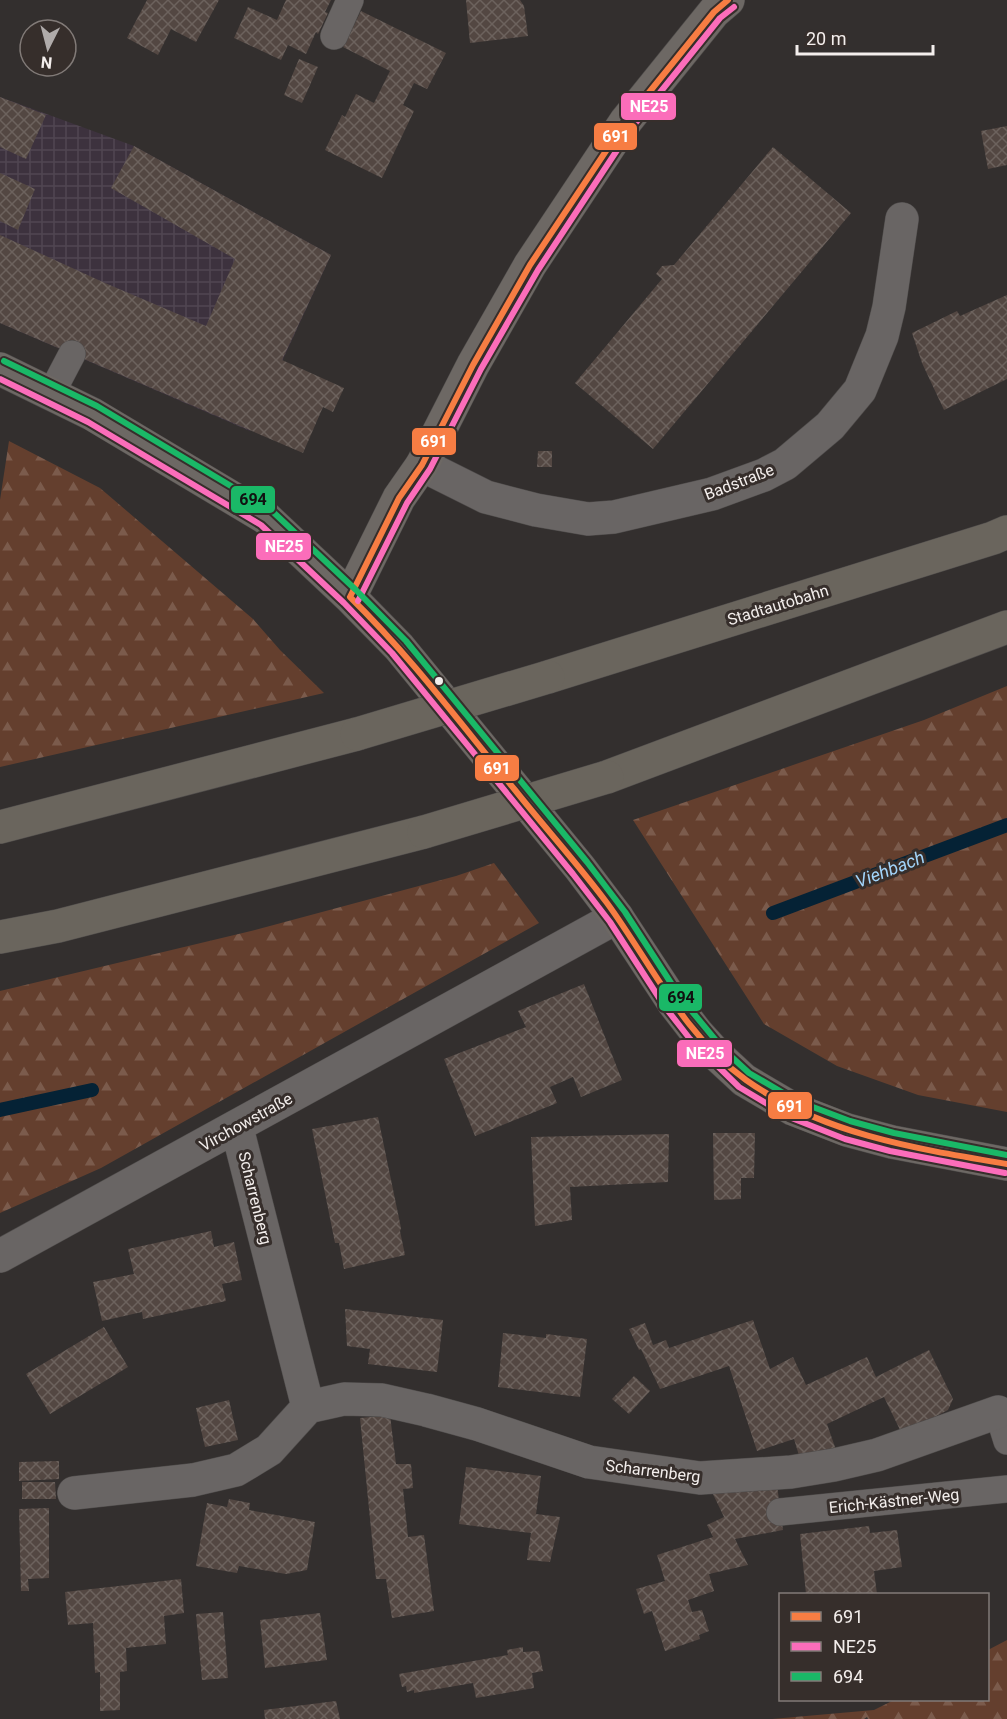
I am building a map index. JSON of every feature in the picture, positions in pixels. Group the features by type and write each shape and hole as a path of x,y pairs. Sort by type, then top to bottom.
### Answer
{"highway":[{"name":"Stadtautobahn","path":"0,827 357,734 549,677 982,542 1007,532"},
{"path":"0,938 69,923 424,832 607,777 1007,627"}],"street":[{"path":"350,597 399,498 422,465 473,365 530,265 626,121 714,12 728,0"},
{"name":"Badstraße","path":"422,465 486,497 536,510 588,519 614,517 712,494 764,475 785,464 830,426 860,390 882,336 889,307 902,219"},
{"path":"0,369 92,414 266,518 350,597 404,653 617,917 673,1002 697,1033 744,1080 793,1109 847,1130 892,1142 1007,1164"},
{"name":"Virchowstraße","path":"0,1256 237,1128 617,917"},
{"name":"Scharrenberg","path":"237,1128 309,1407 344,1399 382,1400 477,1424 590,1462 700,1478 791,1472 834,1466 1002,1427"},
{"path":"74,1492 193,1480 236,1470 269,1450 309,1407"}],"lane":[{"path":"334,36 350,0"},
{"path":"51,394 72,354"},
{"name":"Erich-Kästner-Weg","path":"780,1512 1007,1489"}],"shaded area":[{"path":"0,97 134,146 331,255 250,431 0,323"}],"green space":[{"path":"9,441 100,488 253,619 280,650 324,693 0,767 0,500"},
{"path":"1007,686 1007,1112 918,1095 837,1066 764,1024 633,820 924,720"},
{"path":"494,863 539,923 101,1168 0,1213 0,991 251,931 456,876"},
{"path":"1007,1640 1007,1719 868,1719 867,1717 864,1719 772,1719 874,1710 892,1701 989,1701 989,1649"}],"building":[{"path":"147,0 219,0 196,42 171,29 158,55 127,38"},
{"path":"286,0 331,0 325,12 328,13 306,54 288,45 281,60 234,38 248,7 277,20"},
{"path":"466,0 520,0 524,6 528,36 470,43"},
{"path":"361,11 446,53 427,89 414,83 403,105 414,111 382,178 325,150 342,115 345,117 356,94 374,103 390,71 343,47"},
{"path":"299,59 318,67 302,103 284,95"},
{"path":"0,97 46,115 26,159 0,147"},
{"path":"1007,126 1007,165 988,169 981,131"},
{"path":"134,146 331,255 282,360 344,388 333,412 323,407 303,453 0,323 0,235 206,326 235,259 111,188"},
{"path":"773,147 851,213 653,449 575,383 662,279 656,274 662,266 674,265"},
{"path":"0,173 35,189 18,230 0,221"},
{"path":"1007,295 1007,379 944,410 922,363 912,333 957,311 960,316"},
{"path":"538,451 552,451 552,467 537,467"},
{"path":"584,984 622,1080 581,1097 573,1077 550,1087 557,1103 475,1136 444,1059 526,1027 518,1011"},
{"path":"378,1117 405,1255 344,1269 339,1243 335,1243 312,1129"},
{"path":"713,1133 755,1133 754,1178 741,1178 741,1199 714,1200"},
{"path":"669,1134 668,1182 570,1187 572,1220 535,1226 531,1137"},
{"path":"211,1231 214,1247 234,1242 242,1280 222,1284 226,1301 143,1319 142,1312 102,1321 93,1282 134,1274 128,1249"},
{"path":"345,1309 443,1320 437,1372 368,1364 370,1349 347,1346"},
{"path":"753,1320 770,1369 793,1357 806,1385 867,1357 876,1377 929,1350 953,1399 948,1410 902,1434 884,1397 827,1424 836,1450 801,1462 794,1439 757,1451 729,1366 660,1389 629,1329 645,1323 653,1345 666,1340 669,1348"},
{"path":"104,1327 128,1367 50,1414 26,1374"},
{"path":"503,1333 546,1338 546,1334 587,1339 580,1397 498,1387"},
{"path":"634,1376 650,1391 629,1414 612,1399"},
{"path":"229,1400 238,1440 205,1447 196,1408"},
{"path":"390,1415 396,1464 411,1464 413,1488 403,1489 408,1537 424,1535 434,1611 392,1618 386,1579 376,1579 360,1418"},
{"path":"59,1461 59,1479 19,1481 19,1462"},
{"path":"466,1467 541,1476 536,1514 560,1517 550,1562 527,1560 531,1533 459,1524"},
{"path":"22,1482 55,1482 56,1499 22,1499"},
{"path":"777,1485 783,1530 735,1539 748,1565 709,1574 714,1591 688,1600 692,1612 702,1610 709,1631 699,1635 700,1639 665,1651 652,1611 644,1614 636,1589 665,1581 657,1555 713,1537 707,1525 724,1517 712,1492"},
{"path":"229,1499 250,1503 249,1510 315,1522 307,1570 286,1574 239,1566 237,1573 196,1566 207,1503 227,1507"},
{"path":"49,1508 49,1578 28,1579 29,1591 21,1591 19,1509"},
{"path":"869,1526 870,1533 897,1530 902,1567 874,1571 877,1593 806,1593 800,1534"},
{"path":"181,1579 184,1613 164,1616 166,1644 126,1648 127,1671 120,1672 120,1710 100,1711 100,1672 95,1673 93,1623 68,1625 65,1592"},
{"path":"223,1612 228,1678 202,1680 196,1614"},
{"path":"320,1613 327,1660 265,1668 260,1620"},
{"path":"523,1647 523,1652 539,1651 543,1671 532,1673 534,1688 476,1698 473,1683 414,1693 414,1690 407,1692 406,1686 402,1687 399,1674 508,1655 507,1650"},
{"path":"336,1701 340,1719 265,1719 264,1710"}],"waterway":[{"name":"Viehbach","path":"773,913 1007,825"},
{"name":"Viehbach","path":"0,1110 92,1090"}],"transit line":[{"name":"691","path":"350,597 399,498 422,465 473,365 530,265 626,121 714,12 728,0"},
{"name":"NE25","path":"358,601 407,503 430,469 481,369 538,270 633,126 720,18 734,7"},
{"name":"694","path":"4,361 97,406 271,510 356,590 406,641 587,862 625,912 680,997 723,1049 749,1073 797,1101 850,1121 894,1133 1007,1155"},
{"name":"NE25","path":"0,379 88,422 261,525 344,603 392,653 573,874 610,922 665,1007 690,1039 739,1087 789,1117 845,1139 890,1151 1005,1173"},
{"name":"691","path":"350,597 415,667 585,874 686,1020 724,1062 746,1080 775,1098 806,1114 838,1126 905,1145 1007,1164"}]}
